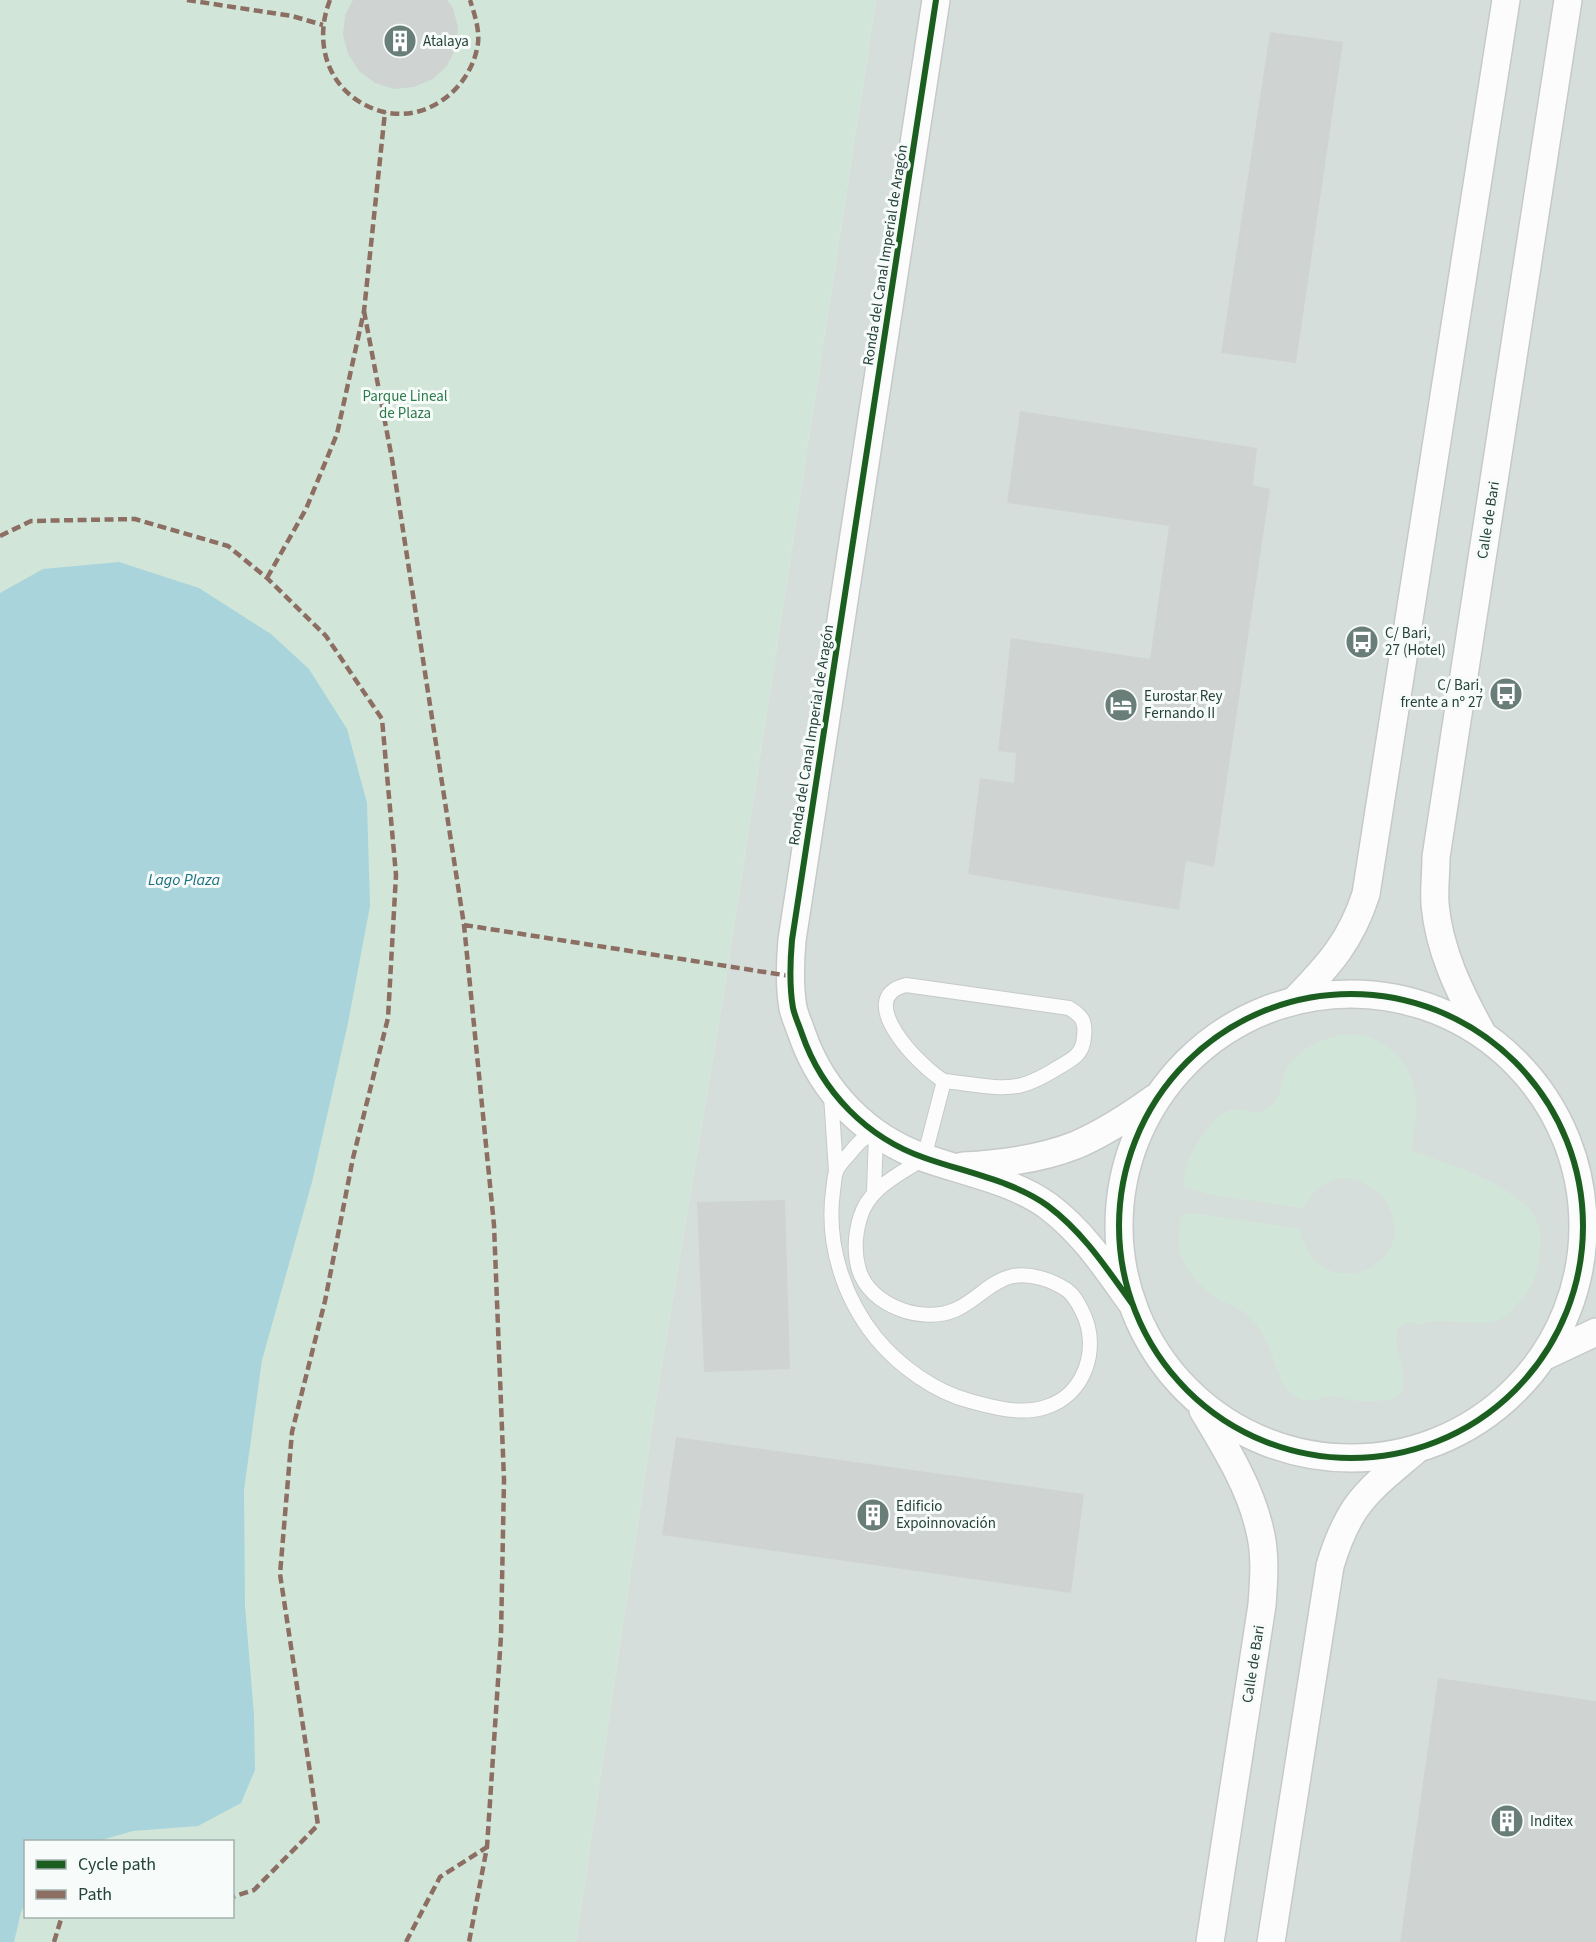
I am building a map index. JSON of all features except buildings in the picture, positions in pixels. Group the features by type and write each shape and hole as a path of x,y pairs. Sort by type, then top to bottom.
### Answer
{"street":[{"name":"Ronda del Canal Imperial de Aragón","path":"936,0 792,940 790,976 794,1010 809,1054 831,1090 853,1115 895,1146 1018,1190 1046,1205 1090,1245 1133,1305"},
{"path":"1296,999 1343,947 1359,916 1366,894 1506,0"},
{"name":"Calle de Bari","path":"1482,1033 1456,986 1441,939 1435,903 1436,857 1568,0"},
{"path":"1335,993 1373,994 1412,1001 1448,1014 1482,1033 1518,1064 1547,1101 1568,1143 1588,1195 1582,1247 1570,1305 1543,1357 1518,1388 1488,1414 1454,1435 1417,1449 1371,1458 1324,1457 1278,1446 1235,1427 1197,1399 1170,1371 1149,1340 1133,1305 1121,1252 1121,1198 1133,1145 1158,1096 1185,1062 1218,1034 1255,1014 1296,999 1335,993"},
{"name":"Ronda del Canal Imperial de Aragón","path":"953,1167 1018,1161 1075,1145 1104,1131 1158,1096"},
{"path":"1543,1357 1596,1332"},
{"name":"Calle de Bari","path":"1197,1399 1233,1459 1247,1491 1260,1528 1264,1566 1262,1605 1210,1942"},
{"path":"1271,1942 1330,1566 1337,1543 1350,1515 1373,1487 1417,1449"}],"lane":[{"path":"906,985 1069,1008 1081,1015 1085,1028 1084,1046 1077,1056 1041,1078 1020,1086 944,1081 924,1066 891,1026 886,1010 887,999 897,988 906,985"},
{"path":"831,1090 836,1171 831,1209 833,1248 849,1293 863,1320 877,1339 916,1375 963,1400 1008,1410 1046,1407 1063,1399 1071,1392 1089,1361 1092,1343 1090,1329 1078,1303 1070,1292 1058,1284 1031,1276 1015,1276 1003,1279 955,1310 920,1315 902,1310 882,1299 868,1287 860,1272 855,1251 862,1209 874,1191 924,1158 944,1081"},
{"path":"836,1171 859,1142 867,1135 876,1133 874,1191"}],"shaded area":[{"path":"876,0 1596,0 1596,1942 576,1942 658,1386 725,984"}],"green space":[{"name":"Parque Lineal de Plaza","path":"0,0 876,0 725,984 658,1386 576,1942 0,1942"},
{"path":"1340,1035 1362,1035 1378,1041 1402,1061 1412,1080 1416,1100 1411,1151 1463,1169 1501,1187 1530,1210 1538,1224 1540,1234 1538,1265 1533,1283 1506,1316 1481,1323 1434,1321 1420,1324 1407,1323 1399,1328 1396,1337 1403,1386 1399,1395 1388,1400 1357,1401 1334,1396 1307,1401 1294,1395 1282,1381 1268,1344 1258,1327 1242,1311 1210,1294 1193,1276 1180,1250 1181,1215 1192,1213 1300,1229 1307,1250 1321,1266 1346,1274 1370,1268 1390,1249 1395,1231 1392,1212 1382,1196 1367,1184 1350,1179 1331,1181 1313,1193 1303,1208 1208,1194 1183,1186 1192,1152 1216,1120 1230,1110 1262,1112 1277,1099 1288,1067 1300,1053 1314,1044"}],"water":[{"name":"Lago Plaza","path":"119,562 199,588 271,634 309,669 347,729 367,803 370,906 348,1023 312,1182 262,1360 244,1490 245,1606 254,1715 255,1770 241,1803 198,1826 133,1831 102,1840 24,1840 24,1907 14,1942 0,1942 0,593 43,569"}],"marked path":[{"path":"187,0 292,16 323,25"},
{"path":"330,0 323,36 330,69 339,84 351,96 366,105 384,112 400,114 415,112 443,100 465,78 478,43 477,24 470,0"},
{"path":"267,578 306,509 337,434 364,311 385,112"},
{"path":"364,311 392,459 464,925 494,1225 504,1480 501,1636 487,1847 469,1942"},
{"path":"0,536 31,521 135,519 228,546 267,578 326,636 382,719 396,875 388,1018 353,1158 325,1301 292,1432 280,1574 318,1825 254,1890 234,1896"},
{"path":"464,925 790,976"},
{"path":"406,1942 440,1877 487,1847"},
{"path":"54,1942 61,1918"}],"cycle path":[{"path":"936,0 792,940 790,974 793,1008 811,1055 822,1075 834,1093 866,1125 884,1138 925,1158 988,1178 1035,1197 1061,1217 1084,1240 1133,1305"},
{"path":"1351,994 1396,999 1440,1012 1480,1033 1515,1062 1544,1097 1565,1137 1578,1181 1583,1226 1578,1271 1565,1315 1544,1355 1515,1390 1480,1419 1440,1440 1396,1453 1351,1458 1306,1453 1262,1440 1222,1419 1187,1390 1158,1355 1137,1315 1124,1271 1119,1226 1124,1181 1137,1137 1158,1097 1187,1062 1222,1033 1262,1012 1306,999 1351,994"}],"place":[{"name":"Atalaya","path":"400,41"},
{"name":"C/ Bari, 27 (Hotel)","path":"1362,642"},
{"name":"C/ Bari, frente a nº 27","path":"1506,694"},
{"name":"Eurostar Rey Fernando II","path":"1121,705"},
{"name":"Edificio Expoinnovación","path":"873,1515"},
{"name":"Inditex","path":"1507,1821"}]}
